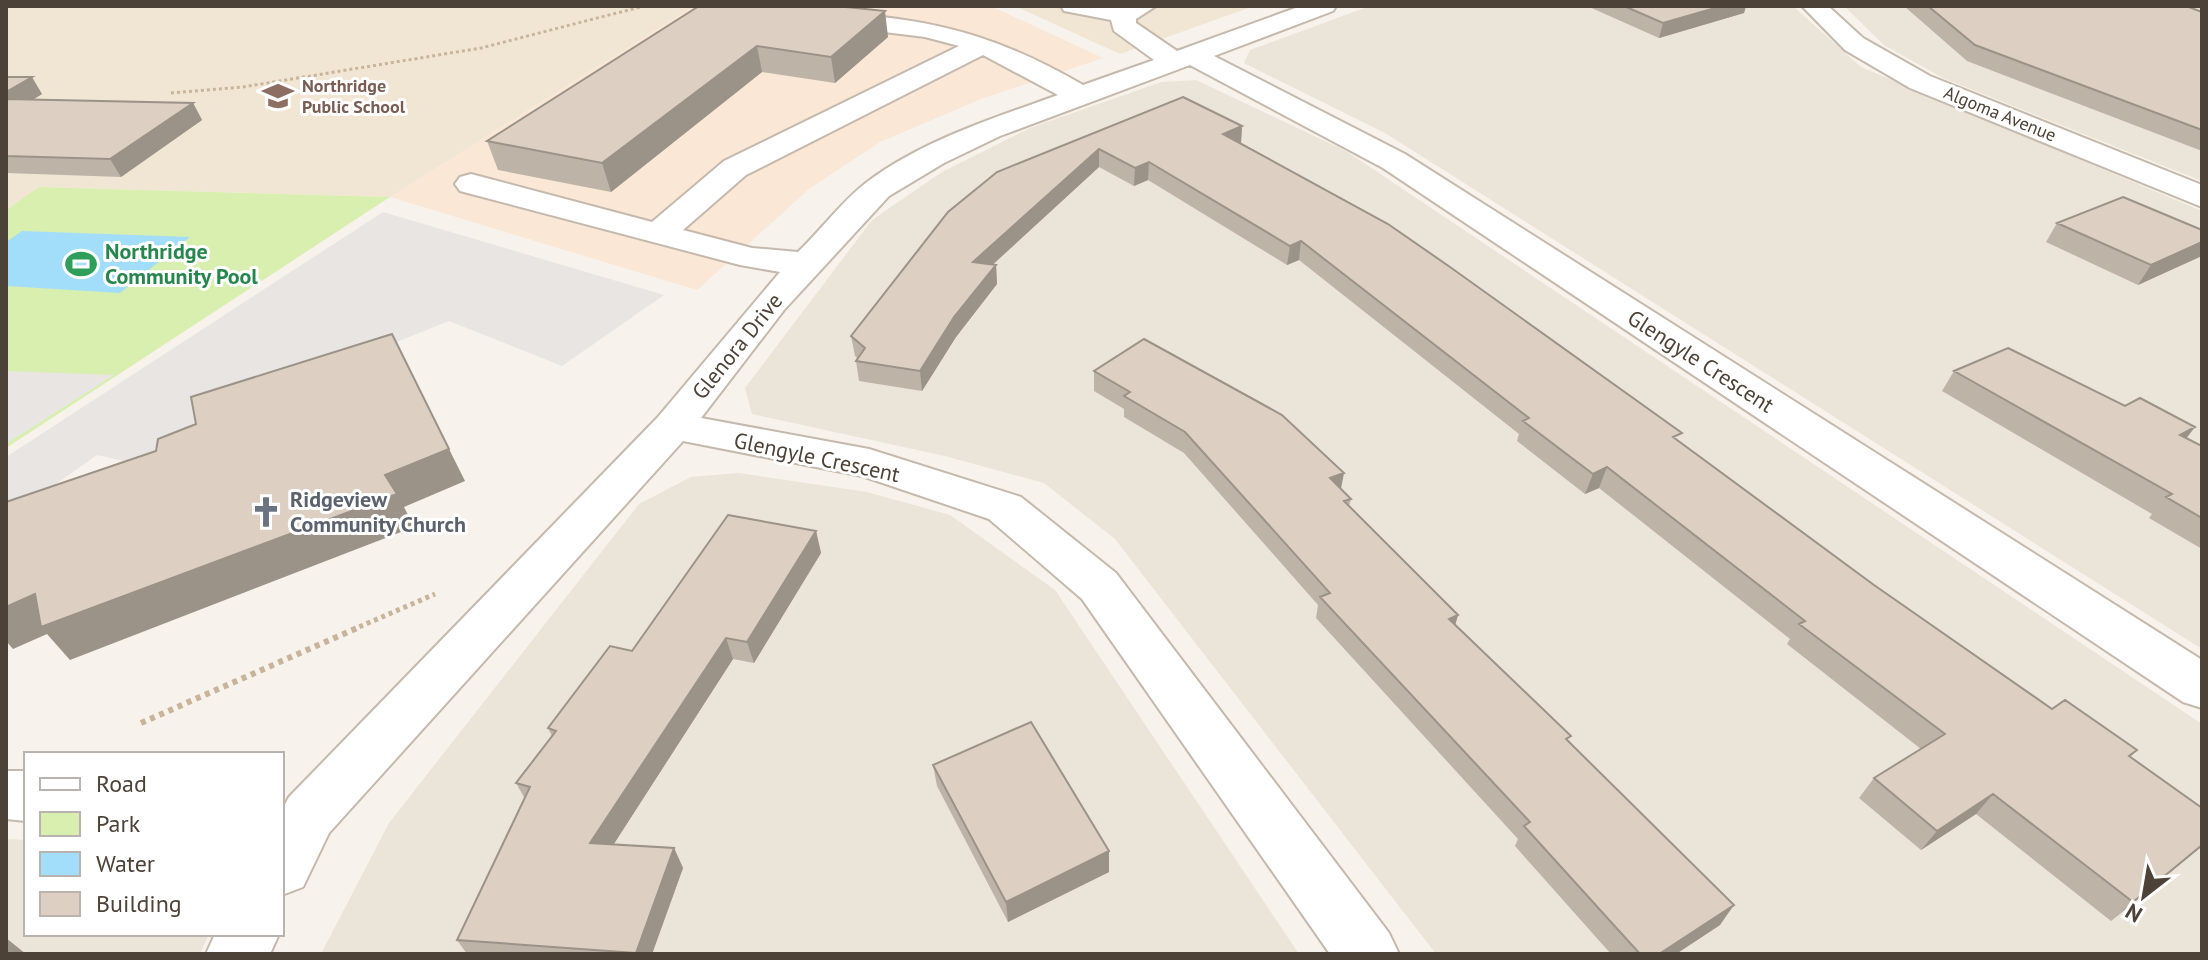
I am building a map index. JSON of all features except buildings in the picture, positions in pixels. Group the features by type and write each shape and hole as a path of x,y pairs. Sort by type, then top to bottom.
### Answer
{"street":[{"path":"1073,6 1134,10"},
{"name":"Glenora Drive","path":"284,860 295,814 673,426 771,302 878,189 933,156 989,130 1324,6"},
{"name":"Algoma Avenue","path":"1814,6 1854,44 1920,82 2202,197"},
{"name":"Glengyle Crescent","path":"1134,10 1123,26 1394,161 2202,687"},
{"path":"805,16 939,32 980,46 1079,95"},
{"path":"658,234 735,168 980,46"},
{"path":"471,184 752,258 807,264"},
{"name":"Glengyle Crescent","path":"673,426 869,463 1005,508 1099,586 1367,954"},
{"path":"238,954 247,936"}],"path":[{"path":"171,93 243,87 481,48 644,6"},
{"path":"141,723 447,589"}],"shaded area":[{"name":"Northridge Public School","path":"6,6 694,6 390,197 39,187 6,210"},
{"path":"694,6 995,8 1103,58 981,99 880,142 809,189 697,290 390,197"},
{"path":"1015,6 1254,6 1120,54"},
{"path":"1370,6 1793,6 1861,67 2202,211 2202,649 1385,133 1244,63 1250,50"},
{"path":"1844,6 2202,6 2202,181 1943,78 1884,45"},
{"path":"1196,80 1346,151 2202,724 2202,954 1436,954 1115,539 1044,483 945,456 752,414 745,388 872,220 942,172 1030,128 1161,82"},
{"path":"383,212 664,295 562,366 449,321 192,424 137,464 97,455 6,519 6,457"},
{"path":"6,371 114,375 6,444"},
{"path":"739,473 867,492 950,515 1055,590 1299,954 321,954 389,823 639,504 691,477"},
{"path":"6,839 24,840 24,936 208,936 200,954 6,954"}],"green space":[{"path":"39,187 390,197 6,448 6,210"}],"water":[{"name":"Northridge Community Pool","path":"22,231 190,237 120,293 6,286 6,242"}],"place":[{"name":"Northridge Public School","path":"278,96"},
{"name":"Northridge Community Pool","path":"81,264"},
{"name":"Ridgeview Community Church","path":"266,512"}]}
